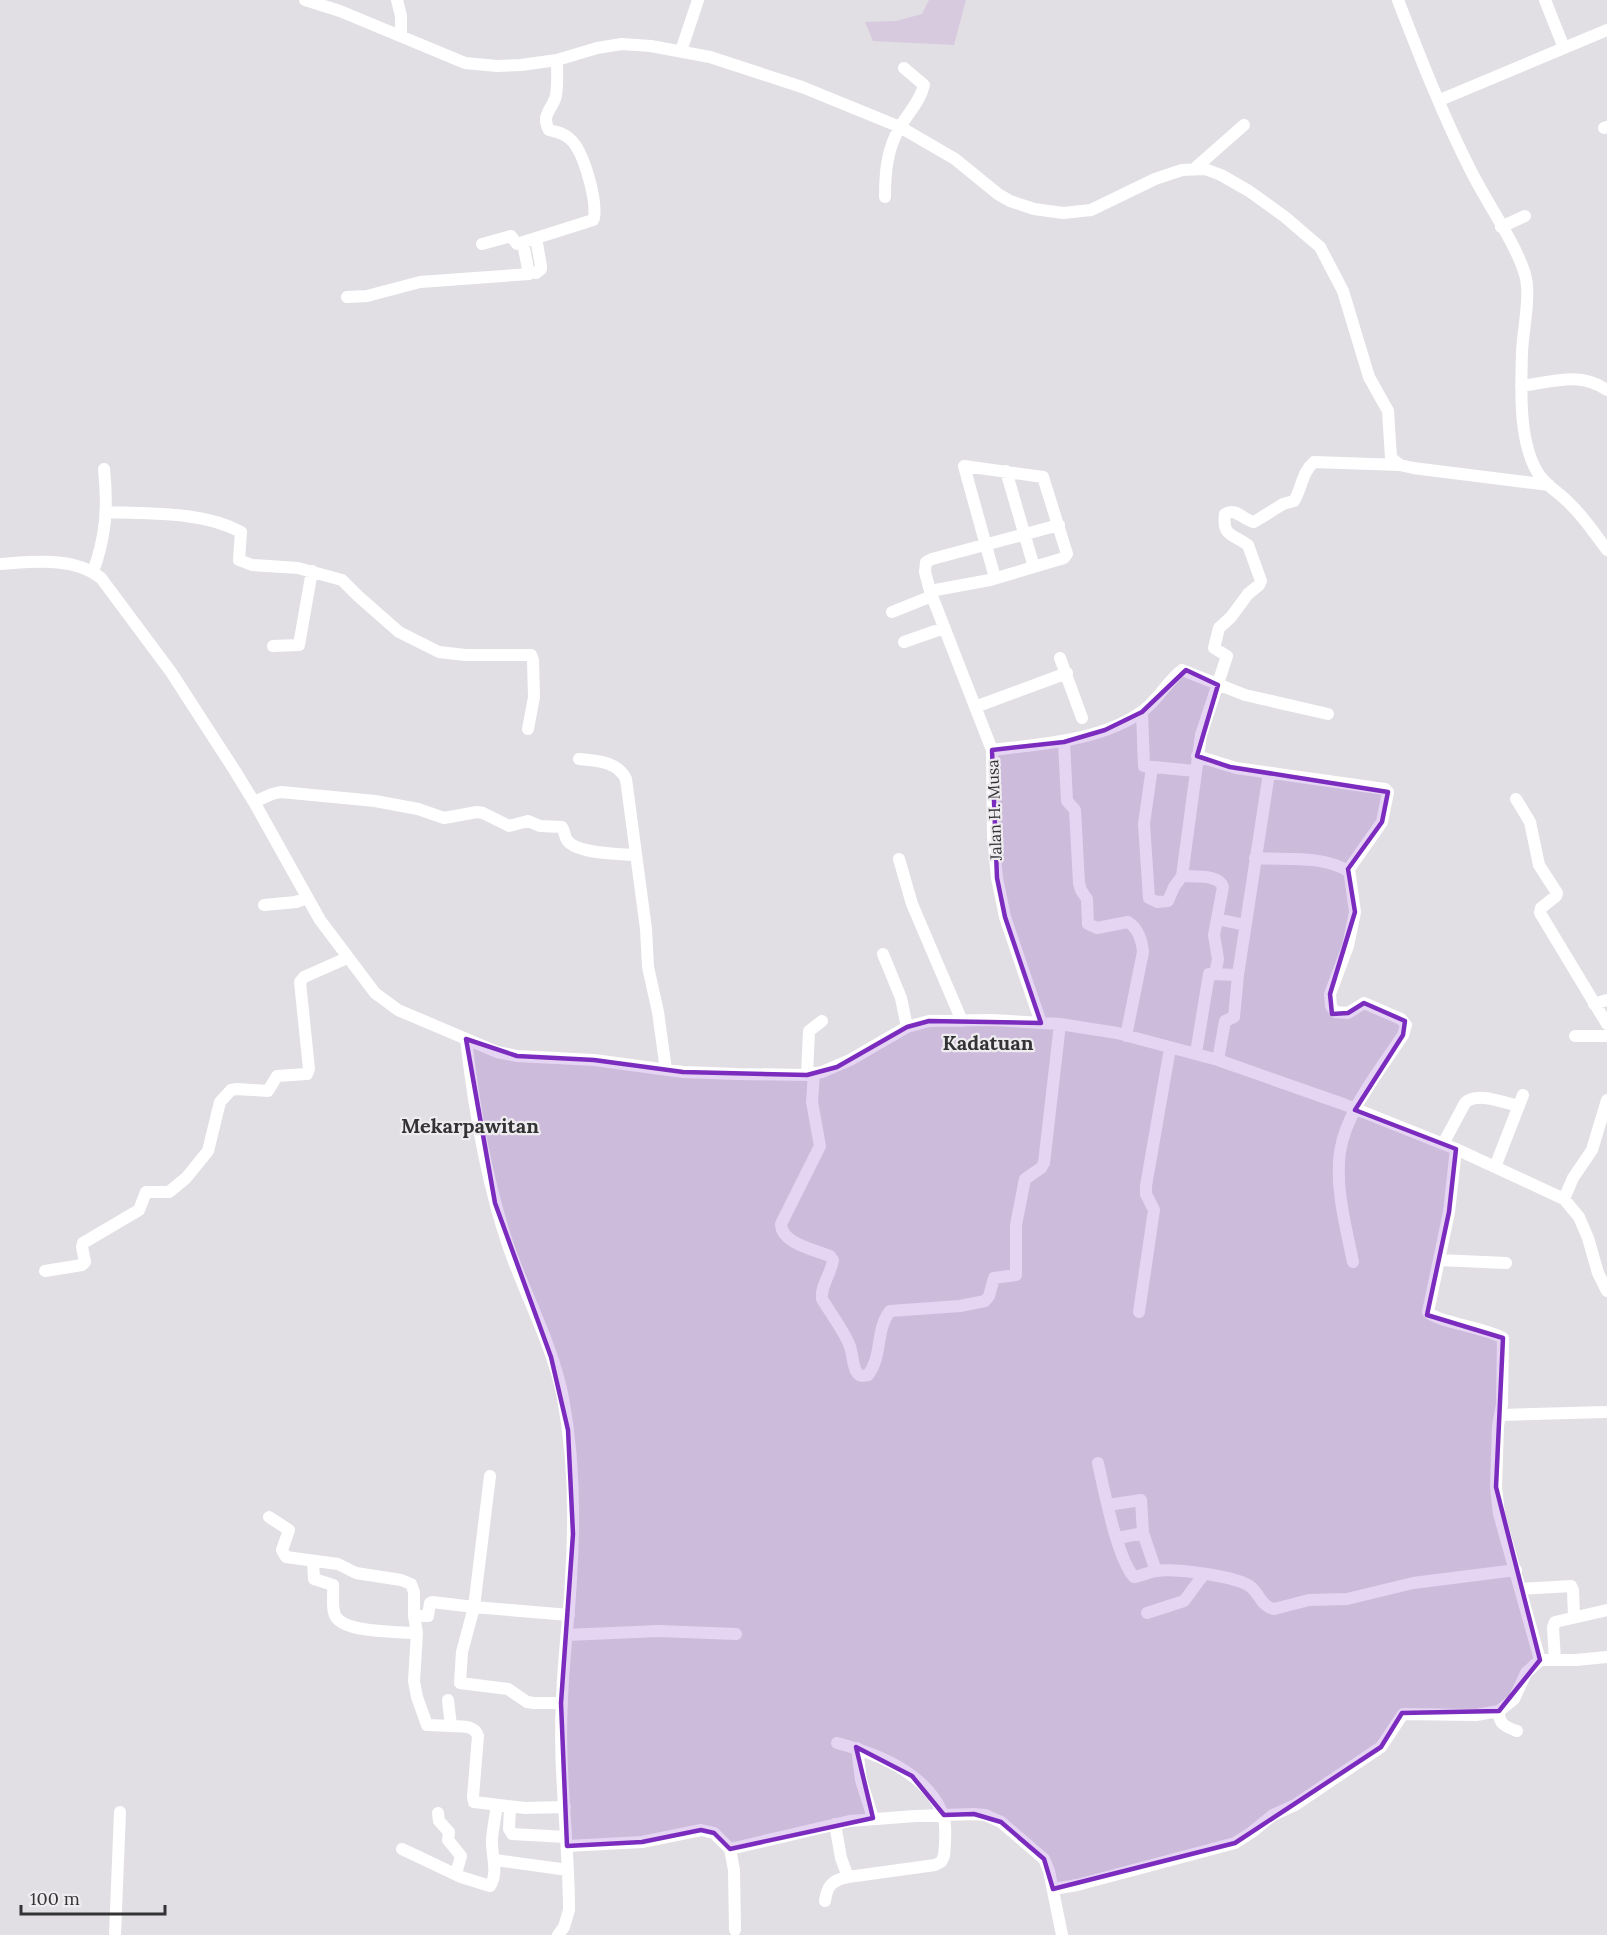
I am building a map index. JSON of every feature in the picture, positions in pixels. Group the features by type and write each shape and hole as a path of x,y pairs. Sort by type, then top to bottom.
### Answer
{"street":[{"path":"305,0 340,11 465,63 497,66 557,60 597,48 622,44 681,51 746,68 802,87 900,127 955,159 998,194 1010,201 1034,209 1063,213 1092,210 1155,179 1194,168 1221,175 1249,191 1302,230 1320,247 1343,291 1369,377 1388,411 1390,453 1394,461 1400,465"},
{"path":"397,0 401,36"},
{"path":"681,51 698,0"},
{"path":"1398,0 1471,171 1518,256 1527,282 1521,386 1523,421 1539,475 1572,505 1607,550"},
{"path":"1545,0 1564,48"},
{"path":"1440,100 1607,30"},
{"path":"482,244 511,236 516,244 523,243 593,220 595,215 589,180 574,142 563,134 549,130 546,126 547,111 556,97 557,60"},
{"path":"885,197 887,157 900,127 919,99 924,85 904,68"},
{"path":"1194,168 1244,125"},
{"path":"1501,226 1525,216"},
{"path":"536,238 541,266 536,273"},
{"path":"347,297 367,296 420,282 528,274 523,243"},
{"path":"1521,386 1580,378 1607,390"},
{"path":"1152,767 1144,824 1149,898 1157,902 1168,901 1182,876 1201,735 1226,658 1214,648 1218,630 1261,580 1249,546 1230,535 1224,519 1229,512 1239,513 1254,522 1283,504 1294,501 1304,476 1314,462 1400,465 1549,485"},
{"path":"892,612 931,593 995,578 1067,556 1043,477 964,465 995,578"},
{"path":"93,572 105,533 105,470"},
{"path":"1006,471 1034,567"},
{"path":"106,512 164,515 223,524 241,532 239,560 241,562 252,565 298,568 342,580 399,632 439,652 465,656 532,655 534,697 528,729"},
{"path":"986,544 1059,525"},
{"name":"Jalan H. Musa","path":"986,544 926,561 924,567 944,628 992,750 993,836 997,878 1005,917 1041,1023"},
{"path":"0,564 58,563 78,566 101,578 171,672 254,802 307,898 347,958 375,993 388,1005 497,1052 517,1056 594,1060 666,1070 811,1074 837,1066 908,1027 929,1021 991,1020 1060,1024 1126,1036 1218,1060 1355,1110 1456,1149 1564,1199 1579,1217 1598,1273 1607,1291"},
{"path":"273,646 299,645 312,571"},
{"path":"904,642 944,628"},
{"path":"1060,658 1082,718"},
{"path":"992,750 1064,742 1105,730 1142,712 1182,670 1245,694 1328,714"},
{"path":"975,707 1067,674"},
{"path":"1142,712 1143,764 1146,767 1195,771"},
{"path":"1064,742 1067,801 1075,810 1079,883 1087,899 1088,924 1097,928 1128,922 1138,932 1142,943 1143,952 1126,1036"},
{"path":"1197,756 1230,767 1387,790 1389,794 1382,822 1348,871 1354,915 1348,946 1330,994 1331,1006 1335,1012 1348,1013 1364,1003 1401,1018 1406,1025 1404,1035 1355,1110 1344,1136 1340,1159 1343,1209 1353,1262"},
{"path":"579,759 612,765 626,779 648,967 658,1012 666,1070"},
{"path":"1218,1060 1225,1021 1234,1017 1245,925 1269,773"},
{"path":"254,802 281,792 375,801 418,809 444,818 483,813 509,826 528,821 540,825 562,827 565,830 567,841 583,849 636,855"},
{"path":"1516,799 1530,822 1539,865 1557,893 1541,908 1540,913 1607,1024"},
{"path":"1256,858 1323,861 1348,871"},
{"path":"899,860 912,904 962,1021"},
{"path":"1182,876 1220,880 1223,887 1214,935 1218,960 1215,974"},
{"path":"264,905 296,902 307,898"},
{"path":"1217,920 1245,925"},
{"path":"883,954 901,998 908,1027"},
{"path":"45,1271 82,1265 85,1262 83,1243 140,1209 145,1193 170,1191 185,1180 208,1151 220,1102 231,1090 268,1091 277,1076 307,1074 309,1069 300,982 304,977 347,958"},
{"path":"1196,1053 1208,977 1211,973 1238,975"},
{"path":"1594,1004 1607,1000"},
{"path":"822,1021 809,1031 812,1102 820,1146 781,1224 781,1230 792,1240 830,1256 833,1260 830,1275 821,1294 822,1299 842,1330 853,1353 855,1369 863,1376 868,1375 876,1361 882,1322 890,1311 960,1306 985,1301 989,1296 994,1278 1016,1275 1016,1221 1024,1179 1041,1168 1044,1162 1060,1024"},
{"path":"1575,1036 1607,1036"},
{"path":"466,1039 479,1125 495,1203 512,1257 551,1358 562,1396 571,1469 573,1534 561,1703 568,1918 558,1935"},
{"path":"1139,1312 1154,1210 1146,1194 1146,1186 1170,1048"},
{"path":"1443,1144 1470,1098 1521,1101 1495,1167"},
{"path":"1564,1199 1573,1178 1592,1150 1607,1100"},
{"path":"1456,1149 1449,1212 1428,1314 1503,1338 1501,1415 1497,1436 1496,1487 1499,1514 1540,1660"},
{"path":"1439,1260 1506,1263"},
{"path":"1501,1415 1607,1412"},
{"path":"1098,1463 1108,1505 1132,1576 1137,1577 1156,1571 1203,1574 1248,1585 1267,1607 1274,1609 1309,1600 1360,1597 1413,1582 1516,1570"},
{"path":"490,1476 474,1607 462,1652 460,1683 508,1689 527,1702 561,1703"},
{"path":"1108,1505 1141,1500 1143,1533 1156,1571"},
{"path":"269,1517 289,1530 282,1550 283,1555 292,1559 335,1563 356,1573 408,1582 414,1592 417,1633 414,1681 425,1721 429,1726 471,1727 476,1731 478,1736 473,1800 476,1803 525,1808 564,1807"},
{"path":"1118,1538 1143,1533"},
{"path":"313,1562 314,1579 333,1585 334,1613 341,1622 355,1628 417,1633"},
{"path":"1147,1612 1184,1600 1203,1574"},
{"path":"1521,1589 1571,1586 1574,1617"},
{"path":"414,1616 428,1616 432,1602 568,1615"},
{"path":"1555,1660 1553,1628 1555,1622 1607,1610"},
{"path":"567,1635 658,1631 736,1634"},
{"path":"1053,1889 1077,1885 1235,1843 1274,1815 1295,1804 1381,1747 1402,1714 1476,1715 1499,1711 1514,1699 1526,1673 1540,1660 1607,1657"},
{"path":"448,1700 451,1726"},
{"path":"1499,1711 1502,1725 1517,1731"},
{"path":"825,1901 827,1889 831,1883 848,1877 935,1864 941,1862 945,1849 944,1815 923,1785 889,1761 857,1748 837,1743"},
{"path":"857,1748 861,1779 873,1818"},
{"path":"503,1806 512,1834 566,1842 642,1842 701,1830 714,1833 730,1849 734,1870 735,1930"},
{"path":"402,1849 456,1874 490,1886 493,1882 495,1860 492,1838 503,1806"},
{"path":"115,1935 120,1812"},
{"path":"438,1813 439,1821 449,1832 448,1840 458,1849 461,1856 456,1874"},
{"path":"730,1849 835,1824 873,1818 974,1814 994,1818 1044,1859 1053,1889 1062,1935"},
{"path":"835,1824 841,1858 848,1877"},
{"path":"495,1860 568,1870"}],"highlighted area":[{"path":"1186,670 1218,685 1197,756 1230,767 1388,792 1382,822 1348,869 1355,912 1330,994 1332,1014 1348,1013 1364,1003 1405,1021 1403,1035 1355,1110 1456,1149 1449,1212 1427,1315 1503,1338 1496,1487 1540,1660 1499,1711 1402,1713 1381,1747 1235,1843 1053,1889 1044,1859 1001,1822 974,1814 944,1815 912,1776 856,1747 873,1818 730,1849 714,1833 701,1830 642,1842 567,1846 561,1703 573,1534 568,1430 551,1357 495,1203 466,1039 517,1056 594,1060 683,1072 807,1075 837,1067 907,1027 929,1021 1041,1023 1005,917 997,878 992,750 1064,742 1105,730 1142,712"}],"shaded area":[{"path":"929,0 966,0 954,45 873,41 865,22 896,21 922,14"}],"district":[{"name":"Kadatuan","path":"988,1043"},
{"name":"Mekarpawitan","path":"470,1126"}]}
